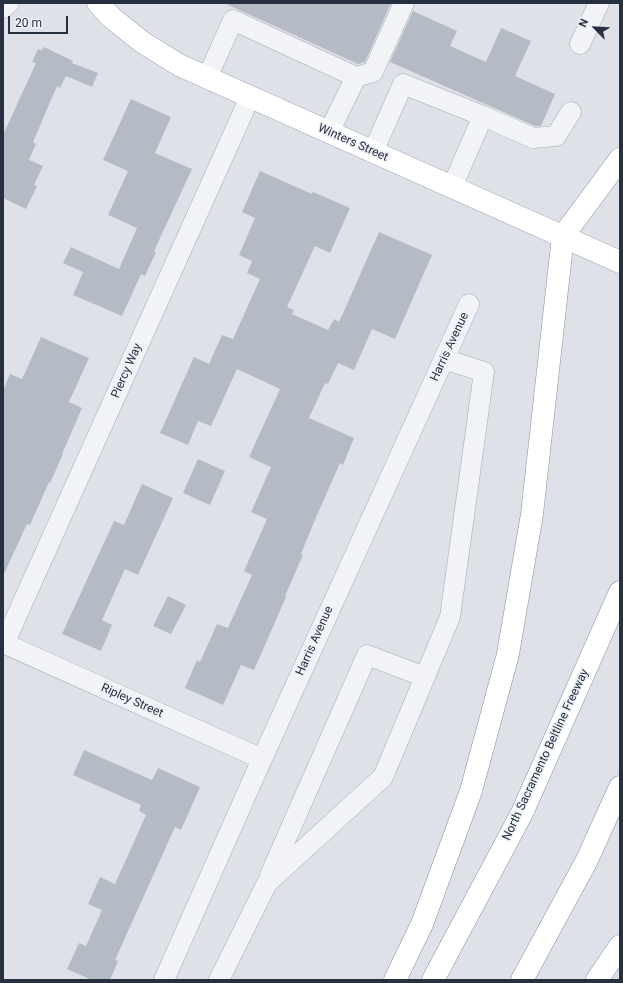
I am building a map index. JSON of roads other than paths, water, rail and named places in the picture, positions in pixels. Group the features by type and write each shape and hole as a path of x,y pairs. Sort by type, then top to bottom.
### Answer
{"main road":[{"name":"Winters Street","path":"98,3 112,18 142,42 179,65 620,262"},
{"path":"395,980 422,924 471,791 508,654 532,514 563,236 620,160"},
{"name":"North Sacramento Beltline Freeway","path":"433,980 522,813 620,592"},
{"path":"522,980 587,860 620,787"},
{"path":"597,980 620,946"}],"street":[{"path":"3,8 9,3"},
{"path":"207,78 233,20 356,77 373,72 404,3"},
{"path":"580,44 599,3"},
{"path":"329,132 356,77"},
{"path":"373,152 403,84 533,138 556,136 571,112"},
{"name":"Piercy Way","path":"4,644 250,97"},
{"path":"452,187 483,116"},
{"name":"Harris Avenue","path":"164,980 262,759 469,304"},
{"path":"267,883 383,777 450,617 484,372 444,359"},
{"name":"Ripley Street","path":"4,644 262,759"},
{"path":"219,980 267,883 367,655 425,677"}]}
